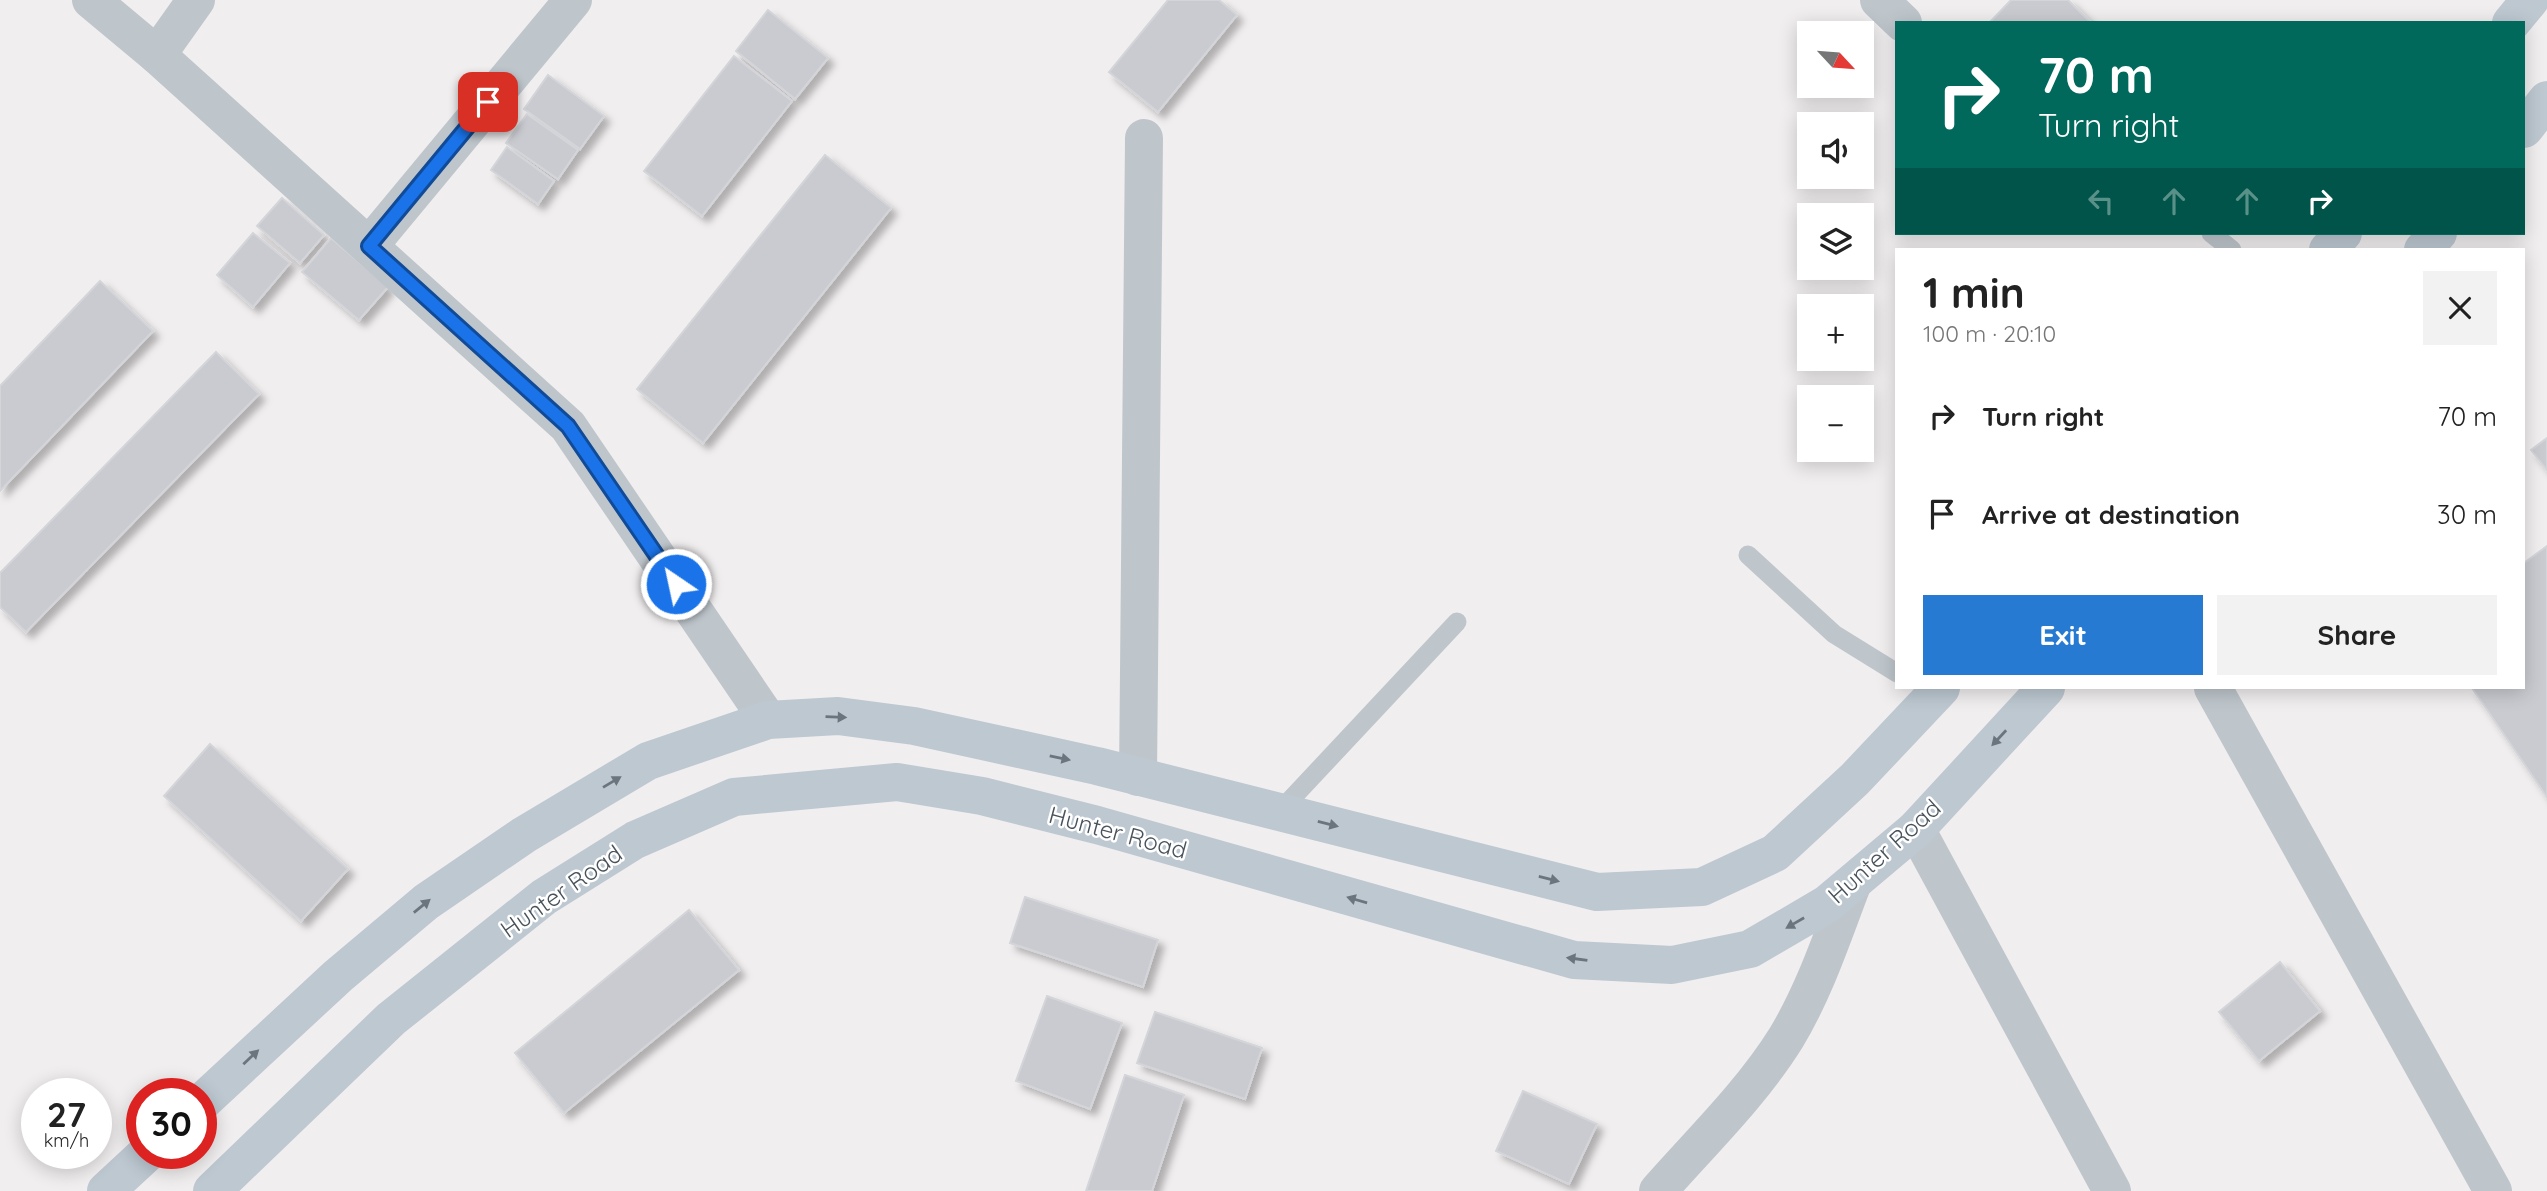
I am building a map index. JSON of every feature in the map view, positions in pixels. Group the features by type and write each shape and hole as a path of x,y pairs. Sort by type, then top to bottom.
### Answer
{"main road":[{"path":"2513,21 2530,0"},
{"path":"2525,128 2547,100"},
{"name":"Hunter Road","path":"212,1191 391,1019 544,897 635,840 734,797 897,782 982,796 1097,825 1574,960 1672,965 1750,949 1827,904 1916,829 2045,689"},
{"path":"217,1088 338,976 426,902 524,835 648,761 768,720 838,716 914,726 1138,777 1597,892 1702,887 1775,853 1856,779 1931,690"},
{"path":"106,1191 130,1169"}],"street":[{"path":"91,0 157,55 568,426 768,720"},
{"path":"157,55 196,0"},
{"path":"369,246 573,0"},
{"path":"1879,0 1901,21"},
{"path":"1138,777 1144,138"},
{"path":"2214,689 2493,1191"},
{"path":"1916,829 2112,1191"},
{"path":"1658,1191 1741,1097 1785,1039 1817,978 1852,885"}],"lane":[{"path":"2213,235 2230,248"},
{"path":"1748,555 1834,634 1895,672"},
{"path":"1279,812 1457,622"}],"building":[{"path":"1168,0 1219,0 1237,15 1158,112 1109,72"},
{"path":"2011,0 2068,0 2089,21 1991,21"},
{"path":"768,10 828,58 795,99 736,51"},
{"path":"734,56 792,101 702,216 644,171"},
{"path":"548,75 604,116 580,149 524,109"},
{"path":"527,114 578,150 558,179 506,143"},
{"path":"507,147 554,181 538,204 491,170"},
{"path":"825,155 891,208 703,443 637,389"},
{"path":"282,198 324,235 300,263 257,226"},
{"path":"253,233 290,263 253,307 217,275"},
{"path":"331,238 388,287 359,320 302,272"},
{"path":"100,281 153,331 0,491 0,386"},
{"path":"216,352 259,394 26,632 0,607 0,573"},
{"path":"2547,438 2547,470 2531,450"},
{"path":"2547,546 2547,797 2473,689 2525,689 2525,562"},
{"path":"210,744 348,869 301,921 164,796"},
{"path":"1025,897 1158,940 1143,987 1010,943"},
{"path":"689,910 739,970 564,1113 515,1053"},
{"path":"2280,962 2320,1011 2259,1061 2219,1012"},
{"path":"1047,996 1122,1023 1090,1109 1016,1081"},
{"path":"1155,1012 1262,1048 1245,1099 1137,1063"},
{"path":"1125,1075 1184,1095 1152,1191 1086,1191"},
{"path":"1523,1091 1597,1124 1569,1184 1496,1151"}],"route":[{"path":"488,102 369,246 568,426 676,584"}]}
